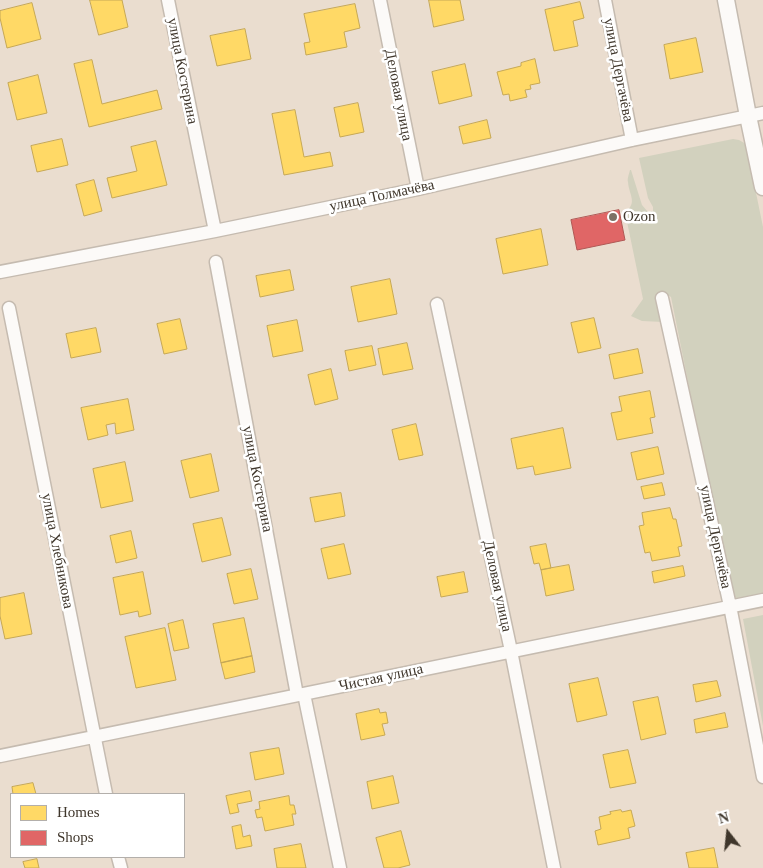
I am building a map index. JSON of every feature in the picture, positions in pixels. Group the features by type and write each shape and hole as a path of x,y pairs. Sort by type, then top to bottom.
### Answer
{"street":[{"name":"улица Костерина","path":"168,0 215,231"},
{"name":"Деловая улица","path":"380,0 418,189"},
{"name":"улица Дергачёва","path":"605,0 632,140"},
{"path":"726,0 755,115 763,187"},
{"name":"улица Толмачёва","path":"1,269 215,231 418,189 632,140 755,115"},
{"name":"улица Костерина","path":"216,262 301,694 340,868"},
{"name":"улица Дергачёва","path":"662,298 730,606 763,776"},
{"name":"Деловая улица","path":"437,304 511,651 554,868"},
{"name":"улица Хлебникова","path":"9,308 106,793"},
{"name":"Чистая улица","path":"0,756 763,600"}],"green space":[{"path":"733,139 746,144 763,227 763,598 740,601 730,591 671,297 666,294 663,322 642,321 631,316 643,299 625,212 629,209 632,202 628,181 630,170 642,205 648,212 653,211 648,198 639,158"},
{"path":"763,615 763,726 743,619"}],"building: Homes":[{"path":"90,0 122,0 128,27 99,35"},
{"path":"429,0 460,0 464,20 434,27"},
{"path":"580,2 584,18 573,21 578,46 554,51 545,10"},
{"path":"32,3 41,39 7,48 0,11"},
{"path":"355,4 360,28 344,32 347,47 306,55 304,43 310,42 304,14"},
{"path":"245,29 251,59 217,66 210,36"},
{"path":"696,38 703,72 670,79 664,45"},
{"path":"535,59 540,83 530,85 531,89 525,90 527,97 510,101 509,94 503,95 497,72 521,66 521,63"},
{"path":"92,60 102,104 157,90 162,109 89,127 74,64"},
{"path":"465,64 472,96 439,104 432,72"},
{"path":"38,75 47,113 17,120 8,83"},
{"path":"358,103 364,132 340,137 334,108"},
{"path":"295,110 304,157 330,152 333,166 284,175 272,114"},
{"path":"487,120 491,138 463,144 459,127"},
{"path":"62,139 68,165 37,172 31,146"},
{"path":"156,141 167,185 112,198 107,178 137,171 131,147"},
{"path":"94,180 102,211 84,216 76,185"},
{"path":"541,229 548,265 503,274 496,239"},
{"path":"290,270 294,290 260,297 256,276"},
{"path":"390,279 397,314 358,322 351,287"},
{"path":"594,318 601,348 578,353 571,323"},
{"path":"180,319 187,349 164,354 157,324"},
{"path":"297,320 303,351 273,357 267,326"},
{"path":"96,328 101,352 71,358 66,334"},
{"path":"407,343 413,369 383,375 378,349"},
{"path":"372,346 376,365 349,371 345,351"},
{"path":"638,349 643,373 614,379 609,355"},
{"path":"331,369 338,399 315,405 308,375"},
{"path":"650,391 655,417 650,418 653,433 617,440 611,413 622,411 619,397"},
{"path":"128,399 134,430 116,434 115,423 106,425 108,435 88,440 81,408"},
{"path":"416,424 423,455 399,460 392,430"},
{"path":"563,428 571,468 535,475 533,466 517,469 511,439"},
{"path":"658,447 664,474 637,480 631,453"},
{"path":"211,454 219,491 190,498 181,461"},
{"path":"125,462 133,501 101,508 93,469"},
{"path":"662,483 665,495 644,499 641,487"},
{"path":"341,493 345,516 315,522 310,498"},
{"path":"670,508 673,519 676,519 682,546 678,547 680,556 652,561 650,552 645,553 639,526 644,525 642,513"},
{"path":"222,518 231,555 202,562 193,524"},
{"path":"131,531 137,558 116,563 110,536"},
{"path":"344,544 351,574 328,579 321,549"},
{"path":"546,544 551,568 541,570 539,563 534,564 530,547"},
{"path":"569,565 574,590 546,596 541,570"},
{"path":"683,566 685,576 654,583 652,572"},
{"path":"251,569 258,599 234,604 227,574"},
{"path":"143,572 151,614 139,617 138,611 120,615 113,578"},
{"path":"464,572 468,592 441,597 437,577"},
{"path":"24,593 32,634 5,639 0,616 0,598"},
{"path":"244,618 252,656 221,663 213,624"},
{"path":"183,620 189,648 174,651 168,624"},
{"path":"165,628 176,680 136,688 125,637"},
{"path":"252,656 255,672 225,679 221,663"},
{"path":"598,678 607,715 577,722 569,684"},
{"path":"717,681 721,696 696,702 693,685"},
{"path":"658,697 666,734 641,740 633,702"},
{"path":"379,709 380,713 386,712 388,723 382,724 385,735 361,740 356,714"},
{"path":"725,713 728,727 696,733 694,720"},
{"path":"279,748 284,774 255,780 250,753"},
{"path":"628,750 636,783 610,788 603,755"},
{"path":"393,776 399,803 372,809 367,782"},
{"path":"33,783 36,793 13,793 12,787"},
{"path":"250,791 252,801 237,804 239,812 230,814 226,796"},
{"path":"289,796 290,805 294,805 296,814 292,814 294,825 265,831 262,817 257,818 255,810 260,809 259,802"},
{"path":"621,810 622,812 631,810 635,826 628,828 630,838 598,845 595,831 601,829 599,817"},
{"path":"241,825 243,837 250,835 252,846 236,849 232,827"},
{"path":"401,831 410,865 398,868 384,868 376,838"},
{"path":"301,844 306,868 277,868 274,849"},
{"path":"714,848 718,868 689,868 686,853"},
{"path":"37,859 39,868 25,868 23,862"}],"building: Shops":[{"path":"619,210 625,240 577,250 571,220"}],"place":[{"name":"Ozon","path":"613,217"}]}
